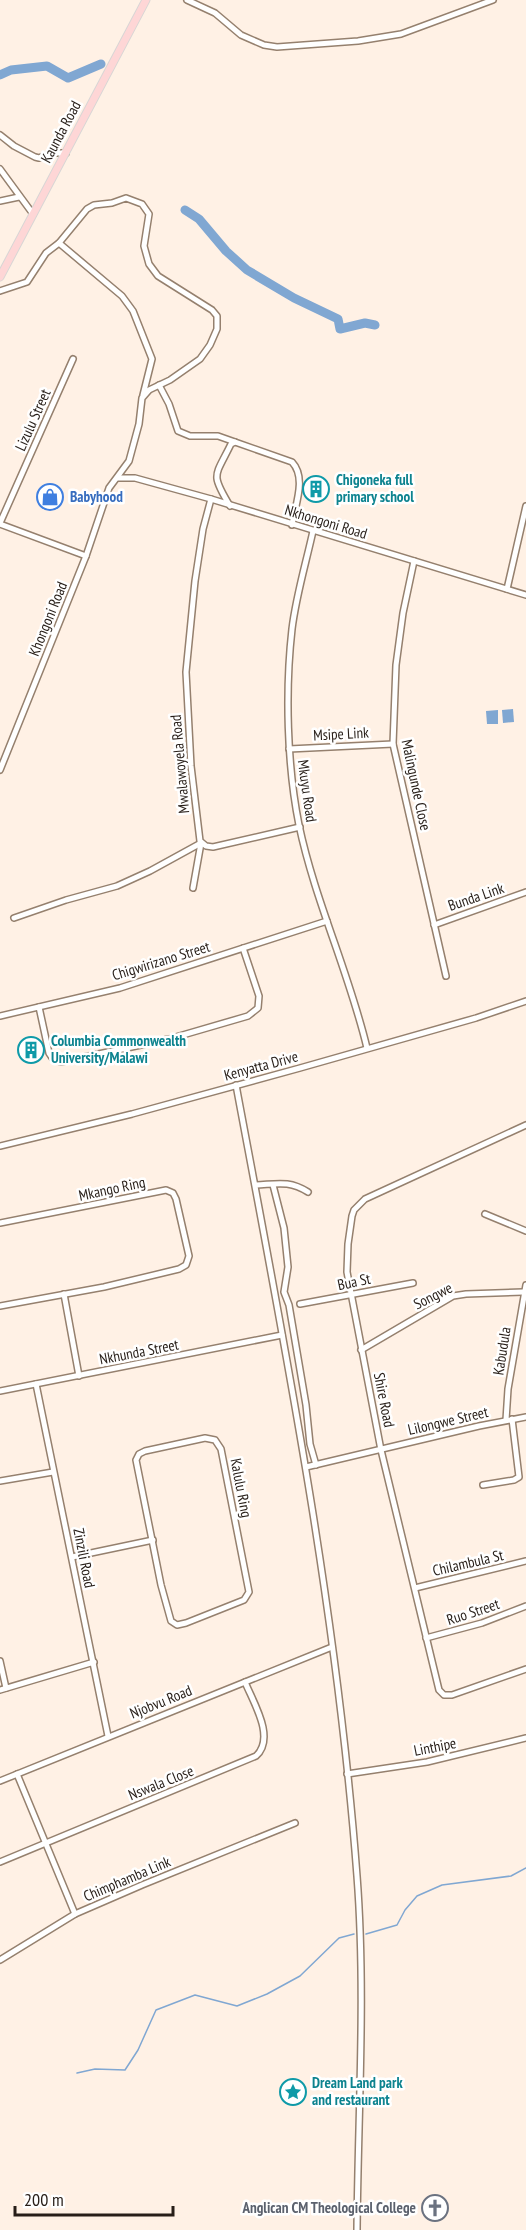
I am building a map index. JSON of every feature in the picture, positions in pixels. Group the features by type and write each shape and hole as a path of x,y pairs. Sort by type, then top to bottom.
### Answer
{"main road":[{"name":"Kaunda Road","path":"0,277 146,0"}],"street":[{"path":"187,0 215,13 241,35 264,45 277,47 357,41 401,34 493,0"},
{"path":"0,135 14,146 35,157 39,158 51,153 66,153"},
{"path":"0,169 33,214"},
{"path":"0,201 19,197"},
{"path":"0,291 27,282 46,253 59,243 87,209 94,205 112,203 126,198 147,208 149,214 144,252 150,264 164,280 212,310 218,322 214,337 200,359 149,390 142,398"},
{"name":"Khongoni Road","path":"0,770 86,556 110,488 129,461 152,359 133,310 122,296 59,243"},
{"name":"Lizulu Street","path":"0,523 73,359"},
{"path":"159,385 170,404 178,431 190,436 218,436 292,462 298,469 300,477 292,525"},
{"path":"230,506 216,483 216,476 231,444 235,441"},
{"name":"Nkhongoni Road","path":"118,478 135,478 211,499 526,595"},
{"name":"Mwalawoyela Road","path":"193,888 201,843 191,766 186,672 195,581 211,499"},
{"path":"507,589 526,506"},
{"path":"0,523 86,556"},
{"name":"Mkuyu Road","path":"313,531 293,627 289,749 300,827 327,921 358,1012 367,1048"},
{"name":"Malingunde Close","path":"414,561 403,613 396,665 393,744 446,976"},
{"name":"Msipe Link","path":"289,749 393,744"},
{"path":"14,918 117,886 201,843 213,847 300,827"},
{"name":"Bunda Link","path":"434,925 526,892"},
{"name":"Chigwirizano Street","path":"0,1016 120,988 327,921"},
{"path":"39,1007 51,1056 56,1061 61,1062 170,1039 248,1016 258,1008 260,999 243,948"},
{"name":"Kenyatta Drive","path":"0,1146 300,1068 476,1018 526,1001"},
{"path":"236,1085 306,1467 332,1647 347,1774 357,1877 360,1944 357,2230"},
{"name":"Shire Road","path":"526,1125 365,1199 352,1216 347,1272 381,1450 439,1690 444,1695 462,1692 526,1669"},
{"path":"256,1185 296,1185 308,1192"},
{"path":"273,1185 281,1214 288,1267 284,1292 289,1305 306,1405 309,1437 316,1465"},
{"name":"Mkango Ring","path":"0,1223 162,1191 173,1193 176,1199 189,1256 183,1268 0,1306"},
{"path":"485,1214 526,1232"},
{"name":"Bua St","path":"300,1304 413,1283"},
{"name":"Kabudula","path":"483,1485 514,1480 519,1477 509,1420 508,1389 526,1286"},
{"name":"Songwe","path":"362,1350 453,1296 524,1292"},
{"path":"64,1294 79,1376"},
{"name":"Nkhunda Street","path":"0,1391 282,1335"},
{"name":"Zinzili Road","path":"36,1384 108,1736"},
{"name":"Lilongwe Street","path":"306,1467 526,1417"},
{"name":"Kalulu Ring","path":"205,1438 215,1440 221,1449 249,1595 244,1600 186,1623 174,1623 171,1621 161,1585 153,1540 136,1463 137,1457 145,1451 205,1438"},
{"path":"0,1482 53,1472"},
{"path":"72,1557 153,1540"},
{"name":"Chilambula St","path":"415,1588 526,1561"},
{"name":"Ruo Street","path":"426,1638 482,1623 526,1606"},
{"name":"Njobvu Road","path":"0,1781 332,1647"},
{"path":"0,1661 3,1689 94,1662"},
{"name":"Nswala Close","path":"0,1862 256,1756 264,1747 264,1734 245,1682"},
{"name":"Linthipe","path":"347,1774 427,1762 526,1738"},
{"name":"Chimphamba Link","path":"17,1774 75,1914 295,1823"},
{"path":"0,1960 75,1914"}],"water":[{"path":"513,709 514,722 503,723 502,710"},
{"path":"498,710 498,724 487,724 486,711"}],"waterway":[{"path":"0,75 11,70 47,66 68,78 101,64"},
{"path":"185,210 199,219 226,251 247,270 294,298 338,319 340,329 365,323 375,325"},
{"path":"366,1934 397,1925 405,1910 417,1896 442,1885 511,1876 526,1868"},
{"path":"77,2073 95,2069 125,2070 138,2050 156,2010 195,1995 237,2006 267,1994 300,1976 339,1938 354,1934"}],"place":[{"name":"Chigoneka full primary school","path":"316,489"},
{"name":"Babyhood","path":"50,497"},
{"name":"Columbia Commonwealth University/Malawi","path":"31,1050"},
{"name":"Dream Land park and restaurant","path":"293,2092"},
{"name":"Anglican CM Theological College","path":"435,2208"}]}
